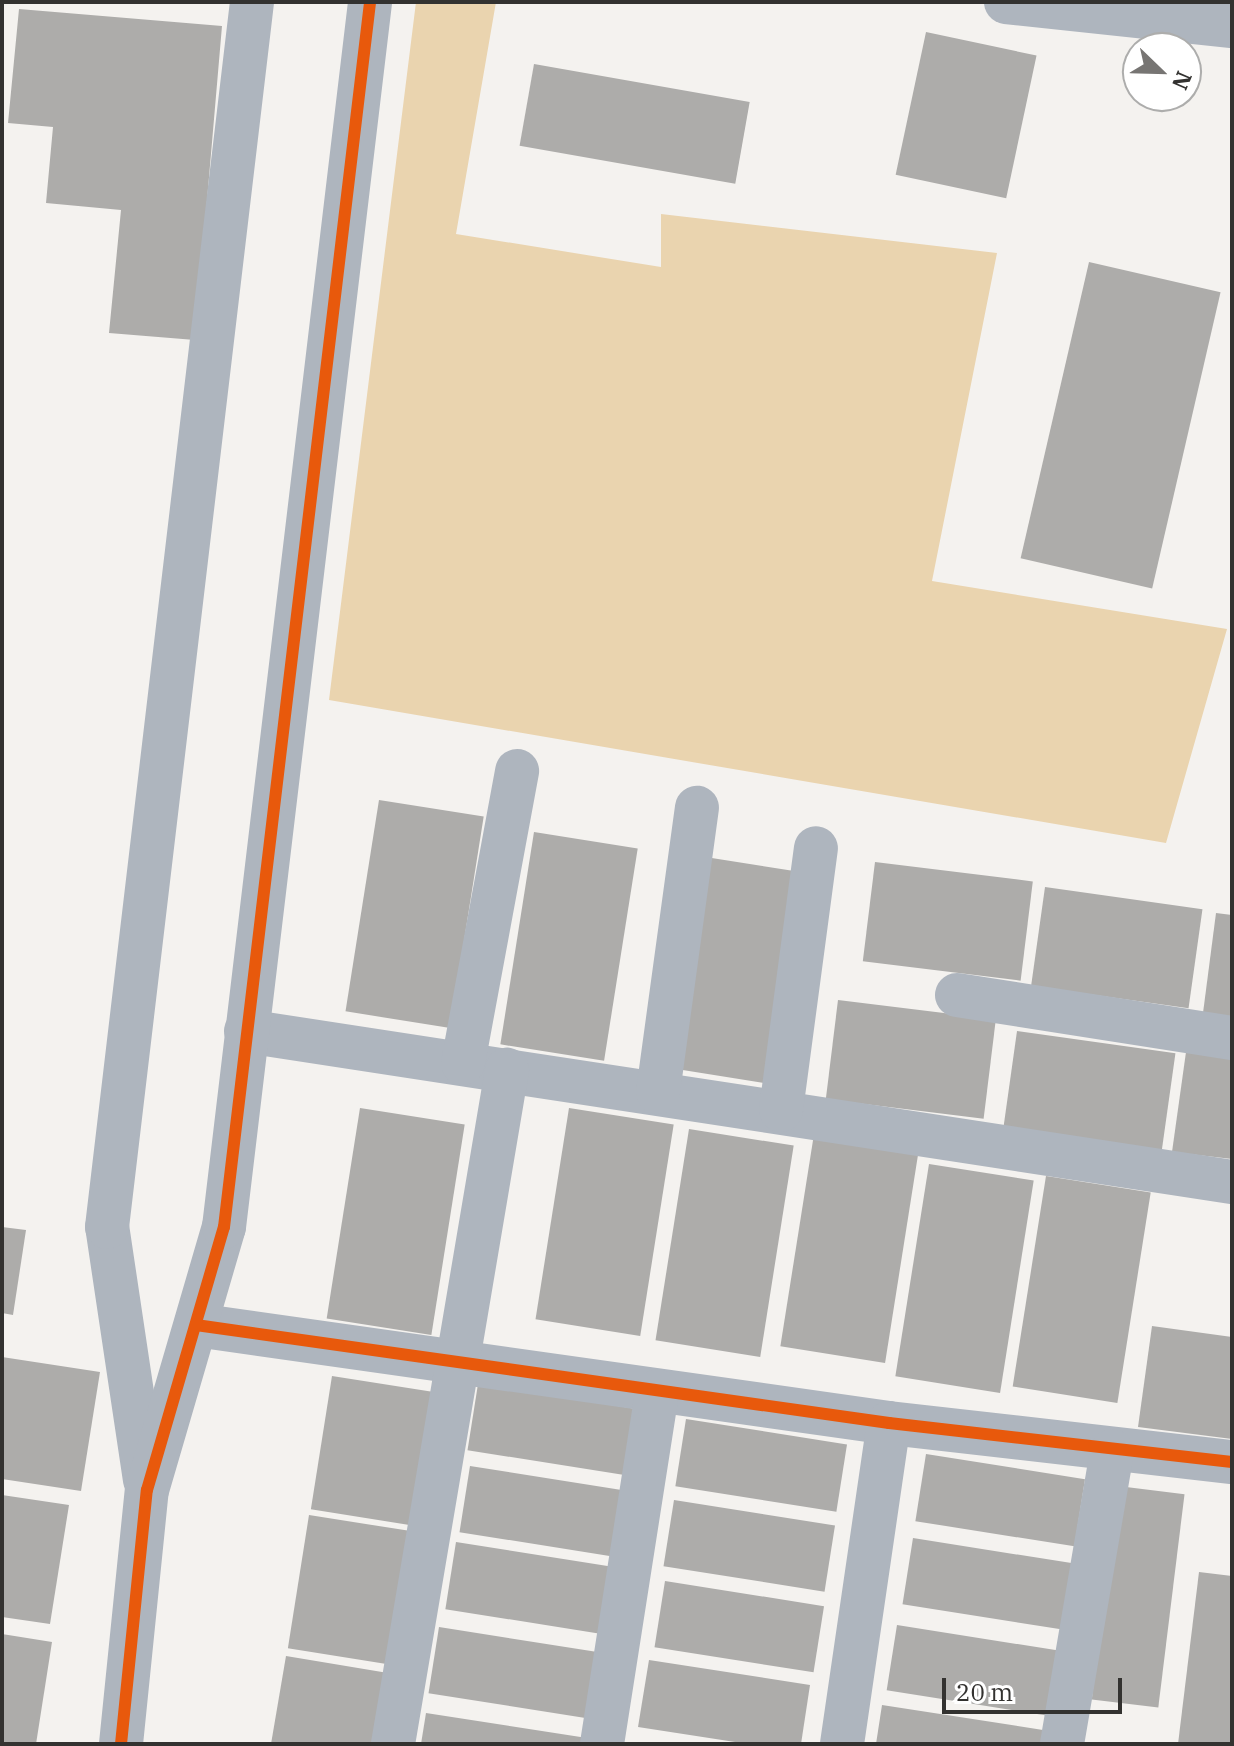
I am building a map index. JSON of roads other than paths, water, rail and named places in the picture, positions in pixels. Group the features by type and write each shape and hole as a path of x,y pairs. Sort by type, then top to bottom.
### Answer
{"street":[{"path":"147,1490 107,1227 252,2"},
{"path":"121,1744 147,1490 224,1227 370,2"},
{"path":"1006,2 1232,26"},
{"path":"463,1063 517,771"},
{"path":"658,1092 697,808"},
{"path":"781,1110 816,848"},
{"path":"957,995 1232,1038"},
{"path":"246,1031 781,1110 1232,1182"},
{"path":"393,1744 461,1361 507,1070"},
{"path":"196,1325 889,1423 1112,1451 1232,1462"},
{"path":"602,1744 657,1391"},
{"path":"842,1744 889,1423"},
{"path":"1062,1744 1112,1451"}]}
